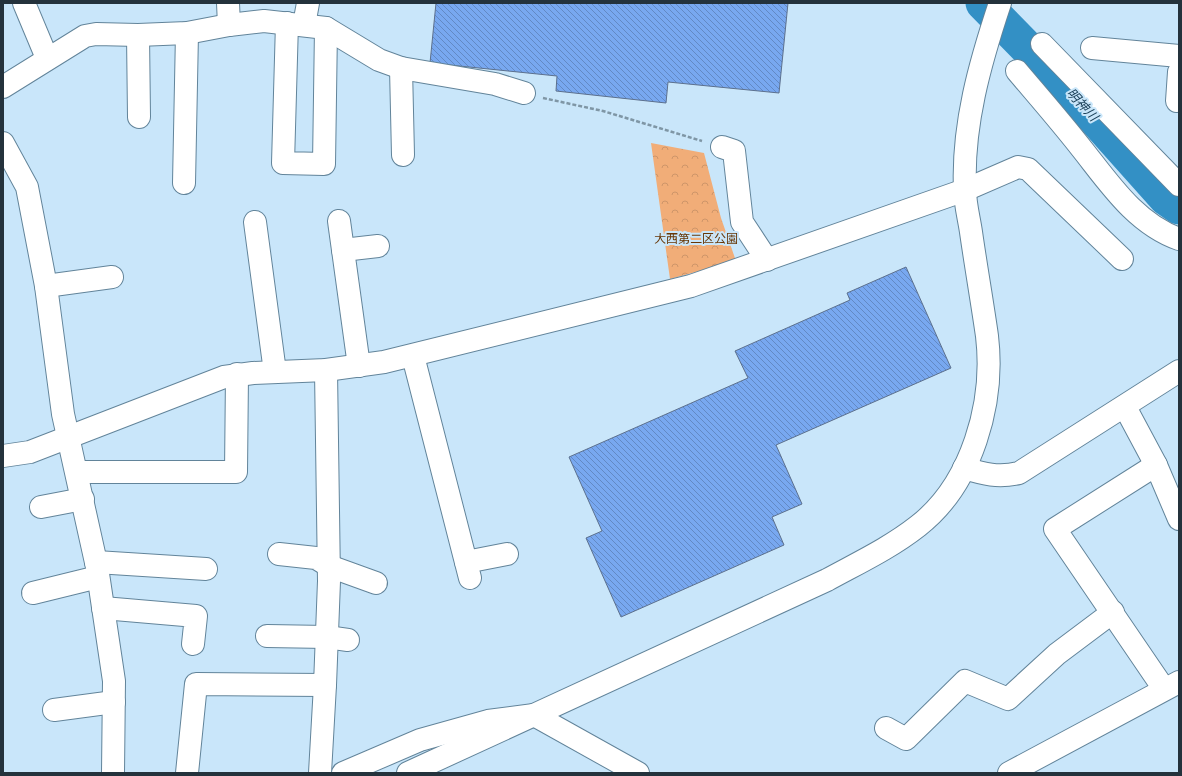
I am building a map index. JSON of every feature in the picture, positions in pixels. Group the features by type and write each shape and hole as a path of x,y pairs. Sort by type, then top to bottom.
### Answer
{"street":[{"path":"24,3 47,58"},
{"path":"228,3 229,25"},
{"path":"308,3 296,24 283,163 324,164 326,28"},
{"path":"408,773 620,674 827,580 885,549 919,526 944,500 964,468 974,445 983,413 988,378 987,338 965,190 970,118 975,89 988,40 1000,5"},
{"path":"3,87 47,58 85,36 96,34 138,35 187,33 229,25 264,21 326,28 379,60 401,68 495,84 524,93"},
{"path":"184,183 187,33"},
{"path":"138,35 139,117"},
{"path":"1042,44 1179,185"},
{"path":"1092,48 1179,56"},
{"path":"401,68 403,155"},
{"path":"1018,71 1116,193 1143,218 1167,235 1179,239"},
{"path":"1179,72 1177,100 1179,100"},
{"path":"3,143 26,187 46,286 68,436 83,498 97,569 114,682 113,773"},
{"path":"722,147 734,151 742,222 767,260"},
{"path":"3,456 30,452 193,388 237,374 326,370 359,366 413,356 691,286 965,190 1018,167 1028,169 1120,249"},
{"path":"255,222 274,372"},
{"path":"339,222 359,366"},
{"path":"344,250 378,246"},
{"path":"46,286 112,277"},
{"path":"413,356 468,570 507,554"},
{"path":"320,773 325,685 337,638 329,566 326,370"},
{"path":"964,468 987,474 1004,476 1019,473 1125,407 1179,371"},
{"path":"77,472 236,472 237,374"},
{"path":"1125,407 1156,465 1179,519"},
{"path":"1009,773 1171,685 1113,612 1055,529 1156,465"},
{"path":"41,507 83,498"},
{"path":"280,554 316,558 329,566 376,583"},
{"path":"33,593 97,569 206,569"},
{"path":"103,608 196,616 193,644"},
{"path":"886,728 906,739 965,681 1008,699 1057,654 1113,612"},
{"path":"267,636 337,638"},
{"path":"187,773 196,684 325,685"},
{"path":"54,710 114,702"},
{"path":"343,773 420,740 488,722 534,715 638,773"}],"path":[{"path":"524,93 603,111 722,147"}],"green space":[{"name":"大西第二区公園","path":"651,143 704,153 721,218 736,261 670,279"}],"building":[{"path":"436,3 788,3 779,93 668,82 666,103 556,91 557,76 430,63"},
{"path":"906,267 951,368 776,445 802,504 772,517 784,545 621,617 586,538 602,531 569,457 748,378 735,351 850,300 847,293"}],"waterway":[{"name":"明神川","path":"983,3 1082,104 1166,198 1179,207"}]}
